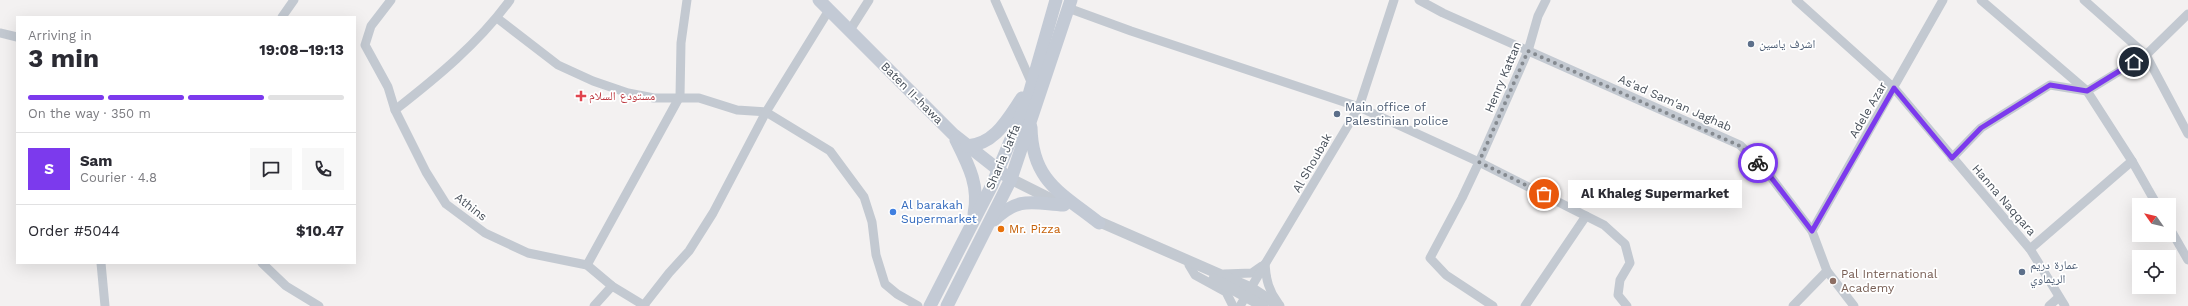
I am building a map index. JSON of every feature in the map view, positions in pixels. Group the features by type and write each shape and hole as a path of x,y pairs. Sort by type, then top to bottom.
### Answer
{"main road":[{"name":"Baten II-hawa","path":"819,0 953,134 1011,179"},
{"name":"Sharia Jaffa","path":"930,306 998,170 1028,98 1056,0"},
{"name":"Sharia Jaffa","path":"947,306 1011,179 1070,4"},
{"path":"967,146 985,143 992,137 1007,120 1032,84"},
{"path":"1031,120 1034,154 1050,185 1100,223"},
{"path":"953,134 966,160 975,184 976,197 972,224"},
{"path":"988,225 1007,208 1015,204 1064,205"}],"street":[{"path":"283,16 294,0"},
{"name":"Athins","path":"391,0 372,26 365,45 388,88 395,110 426,172 446,204 485,233 528,253 587,265 612,286 644,306"},
{"path":"395,110 438,76 497,18 510,0"},
{"path":"587,265 680,96 681,43 687,0"},
{"path":"850,30 869,0"},
{"path":"995,0 1032,84"},
{"name":"Al Shoubak","path":"1240,306 1359,107 1394,0"},
{"name":"As'ad Sam'an Jaghab","path":"1419,0 1443,13 1740,146 1767,172 1812,231 1828,272 1854,306"},
{"name":"Henry Kattan","path":"1493,306 1446,275 1430,258 1462,198 1479,162 1528,51 1538,16 1546,0"},
{"name":"Hanna Naqqara","path":"1796,0 1894,88 2030,249 2065,306"},
{"name":"Adele Azar","path":"1812,231 1943,0"},
{"path":"1981,0 2087,91 2132,161 2153,198"},
{"path":"2084,0 2146,55 2188,134"},
{"path":"1070,4 1131,31 1359,107 1479,162 1604,225 1625,244 1630,263 1620,280 1618,295 1627,306"},
{"path":"644,306 669,273 689,251 701,232 766,112 829,10"},
{"path":"1952,158 1981,128 2050,85 2087,91 2146,55 2188,14"},
{"path":"497,18 558,64 593,81 635,94 654,98 680,96 698,98 737,110 766,112 830,151 864,197 872,222 876,255 886,284 896,294 918,306"},
{"path":"0,33 16,37"},
{"path":"2030,249 2132,161"},
{"path":"1011,179 1100,223 1168,253 1189,265 1279,306"},
{"path":"1525,306 1586,216"},
{"path":"2176,239 2188,260"},
{"path":"1168,253 1180,256 1217,273 1249,292 1263,306"},
{"path":"101,264 105,306"},
{"path":"263,264 286,286 320,306"},
{"path":"1217,273 1234,275 1252,273 1265,264"},
{"path":"1265,264 1266,278 1272,295 1279,306"},
{"path":"1189,265 1195,275 1226,292 1233,306"},
{"path":"1793,306 1828,272"},
{"path":"594,306 612,286"},
{"path":"2049,306 2059,297"}],"way so far":[{"path":"1544,194 1479,162 1528,51 1740,146 1758,163"}],"place":[{"name":"اشرف ياسين","path":"1751,44"},
{"name":"مستودع السلام","path":"581,96"},
{"name":"Main office of Palestinian police","path":"1337,114"},
{"name":"Al Khaleg Supermarket","path":"1544,194"},
{"name":"Al barakah Supermarket","path":"893,212"},
{"name":"Mr. Pizza","path":"1001,229"},
{"name":"عمارة دريم الريماوي","path":"2022,272"},
{"name":"Pal International Academy","path":"1833,281"}],"route":[{"path":"1758,163 1767,172 1812,231 1894,88 1952,158 1981,128 2014,106 2050,85 2087,91 2134,62"}]}
